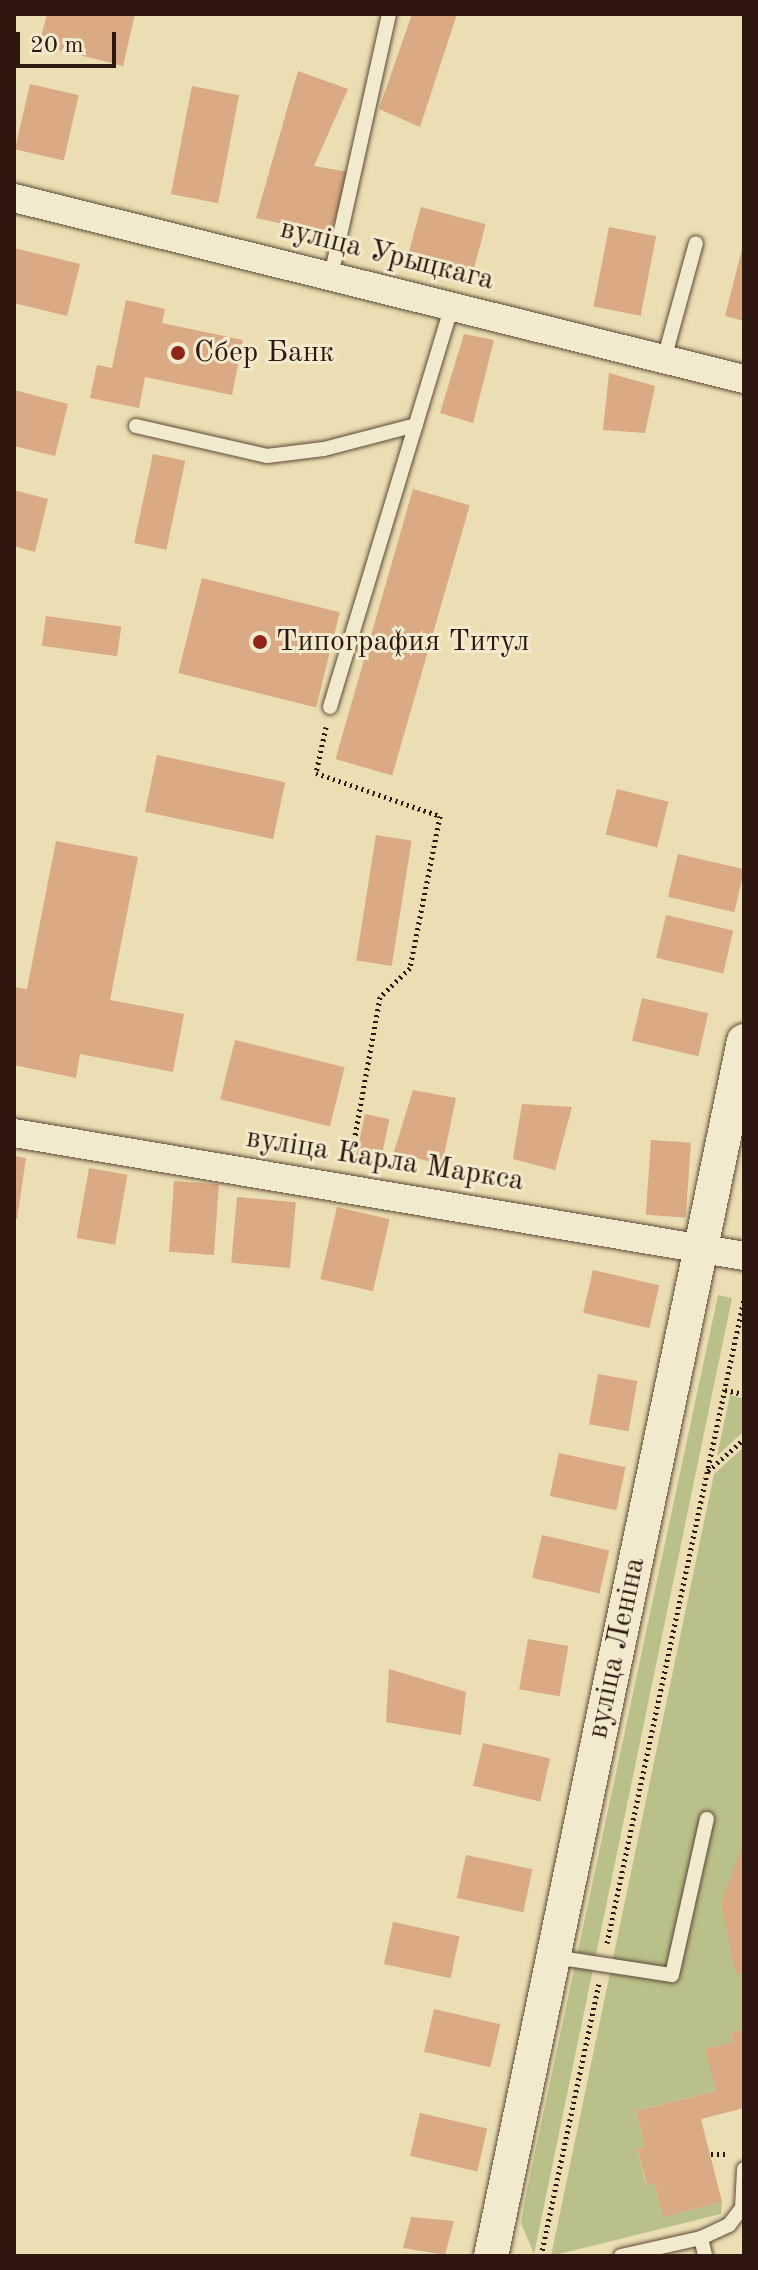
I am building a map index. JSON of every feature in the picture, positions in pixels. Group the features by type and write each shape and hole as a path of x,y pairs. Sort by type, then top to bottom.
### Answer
{"street":[{"name":"вуліца Урыцкага","path":"14,198 744,379"},
{"name":"вуліца Леніна","path":"491,2256 744,1041"},
{"name":"вуліца Карла Маркса","path":"14,1133 744,1256"}],"lane":[{"path":"331,276 389,14"},
{"path":"664,359 696,243"},
{"path":"330,707 452,306"},
{"path":"136,426 267,456 324,449 416,425"},
{"path":"553,1957 672,1975 707,1819"},
{"path":"621,2256 701,2238 729,2225 742,2208 744,2169"},
{"path":"701,2238 705,2256"}],"path":[{"path":"330,707 316,773 440,816 410,968 380,997 345,1188"},
{"path":"541,2256 744,1299"},
{"path":"725,1390 744,1394"},
{"path":"707,1472 744,1439"}],"green space":[{"path":"718,1295 732,1298 534,2254 521,2223 525,2199"},
{"path":"730,1395 744,1399 744,1431 717,1456"},
{"path":"744,1447 744,2029 731,2032 734,2042 706,2049 716,2091 636,2111 645,2146 637,2148 646,2185 654,2183 663,2217 722,2202 721,2214 551,2256 714,1474"}],"building":[{"path":"47,14 135,14 123,66 39,45"},
{"path":"412,14 457,14 420,127 379,109"},
{"path":"298,71 348,89 314,166 348,172 331,235 256,218"},
{"path":"30,84 79,95 64,161 15,149"},
{"path":"192,86 239,95 218,203 171,194"},
{"path":"421,207 486,224 473,271 409,253"},
{"path":"609,227 656,236 641,316 594,307"},
{"path":"744,245 744,321 725,316"},
{"path":"14,248 80,264 67,316 14,303"},
{"name":"Сбер Банк","path":"126,300 165,309 162,323 243,340 232,395 145,377 139,408 90,398 97,365 112,368"},
{"path":"464,334 494,340 473,423 440,413"},
{"path":"609,373 655,386 645,433 603,430"},
{"path":"14,390 68,404 55,456 14,446"},
{"path":"153,454 185,461 166,550 134,543"},
{"path":"413,489 470,505 392,775 336,759"},
{"path":"14,490 48,499 35,552 14,546"},
{"name":"Типография Титул","path":"202,578 340,612 316,707 178,673"},
{"path":"46,616 121,627 117,656 42,646"},
{"path":"157,755 285,782 273,839 145,812"},
{"path":"617,789 668,802 657,847 606,835"},
{"path":"376,835 412,841 392,966 356,960"},
{"path":"56,841 138,857 110,1000 184,1014 173,1072 80,1054 76,1078 14,1065 14,987 27,989"},
{"path":"678,854 744,869 734,912 668,897"},
{"path":"666,915 733,931 723,973 656,958"},
{"path":"642,998 708,1013 698,1056 632,1041"},
{"path":"235,1040 345,1067 330,1127 220,1099"},
{"path":"413,1090 456,1098 442,1165 394,1152"},
{"path":"522,1104 572,1107 555,1170 513,1159"},
{"path":"365,1114 389,1119 380,1165 355,1160"},
{"path":"651,1140 691,1143 686,1218 646,1215"},
{"path":"14,1156 26,1158 17,1219 14,1218"},
{"path":"89,1168 127,1175 115,1245 77,1238"},
{"path":"174,1181 219,1184 214,1255 169,1252"},
{"path":"237,1197 296,1202 290,1268 231,1263"},
{"path":"337,1207 390,1219 373,1291 320,1279"},
{"path":"593,1270 659,1285 649,1328 583,1313"},
{"path":"598,1374 637,1381 629,1431 589,1424"},
{"path":"559,1453 626,1467 616,1510 550,1496"},
{"path":"542,1535 609,1551 599,1593 532,1578"},
{"path":"528,1639 568,1646 560,1696 519,1689"},
{"path":"389,1669 466,1692 461,1735 386,1722"},
{"path":"483,1743 550,1759 540,1801 473,1786"},
{"path":"744,1841 744,1972 736,1974 721,1904"},
{"path":"466,1855 533,1869 523,1912 457,1898"},
{"path":"393,1922 460,1936 451,1978 384,1964"},
{"path":"434,2009 500,2024 490,2067 424,2052"},
{"path":"744,2029 744,2108 701,2119 722,2202 663,2217 654,2183 647,2186 637,2148 645,2146 636,2111 716,2091 705,2049 734,2042 731,2032"},
{"path":"420,2113 487,2129 477,2171 410,2156"},
{"path":"411,2217 454,2221 445,2255 403,2248"}],"place":[{"name":"Сбер Банк","path":"178,353"},
{"name":"Типография Титул","path":"260,642"}]}
